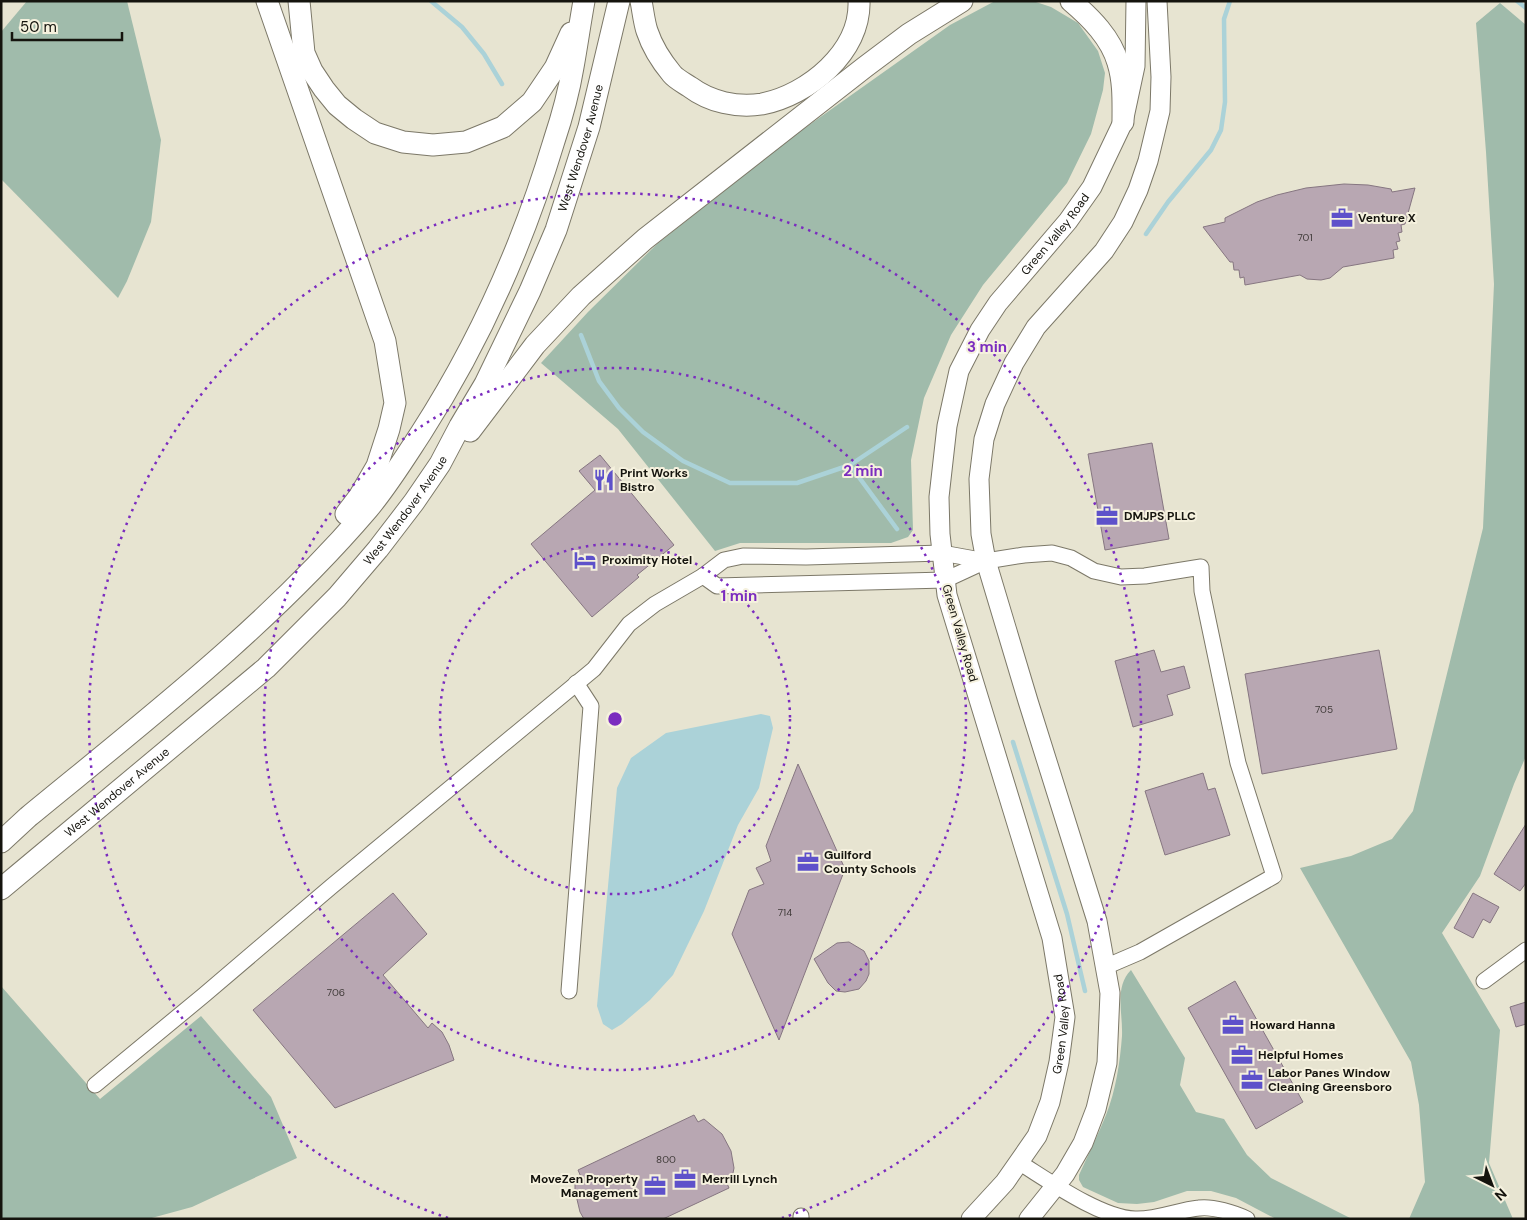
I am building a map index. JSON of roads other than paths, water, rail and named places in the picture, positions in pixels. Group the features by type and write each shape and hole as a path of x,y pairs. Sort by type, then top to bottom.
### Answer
{"highway":[{"path":"267,1 385,341 395,402 389,429 377,466 359,497 341,521 316,565"},
{"path":"299,1 304,53 312,71 338,105 354,120 376,133 403,142 433,145 466,142 503,127 532,102 555,68 584,3"},
{"name":"West Wendover Avenue","path":"1,889 266,668 337,596 378,549 414,502 440,464 485,384 530,291 556,230 588,127 619,1"},
{"path":"641,1 647,31 655,48 673,75 699,94 724,103 744,105 761,104 780,98 824,73 842,53 853,35 859,1"},
{"path":"1071,1 1096,23 1105,36 1118,63 1123,89 1123,122"},
{"path":"1,842 28,817 225,653 269,613 369,507 402,462 460,369 490,309 516,249 555,139 573,70 584,3"},
{"path":"440,464 474,427 535,345 581,296 646,239 865,67 909,34 959,4"},
{"path":"1,834 28,817"}],"main road":[{"name":"Green Valley Road","path":"971,1219 1005,1182 1037,1136 1050,1102 1059,1062 1065,1018 1052,938 947,594 942,553 939,497 947,426 960,371 980,330 998,302 1068,221 1092,186 1123,122 1135,66 1136,1"},
{"path":"1029,1219 1065,1174 1083,1143 1096,1109 1107,1063 1110,993 1097,921 1025,692 986,560 981,534 979,479 984,440 995,404 1014,363 1036,327 1104,251 1123,222 1138,190 1148,161 1160,111 1161,76 1157,1"}],"street":[{"path":"96,1085 594,669 629,624 655,604 703,576 724,560 743,556 806,557 942,553 986,560"},
{"path":"703,576 717,586 946,580 986,560 1024,554 1052,553 1071,558 1094,571 1120,577 1145,576 1201,567 1202,591 1238,763 1274,876 1140,952 1105,967"},
{"path":"569,991 591,706 576,683"},
{"path":"1484,981 1526,950"},
{"path":"1020,1163 1056,1186 1108,1214 1135,1219 1201,1208 1236,1214 1247,1219"}],"water":[{"path":"761,714 770,716 773,728 759,788 738,825 704,911 673,975 650,1000 612,1030 603,1024 597,1006 617,788 631,758 666,733"}],"waterway":[{"path":"431,1 462,27 484,54 502,84"},
{"path":"1146,234 1168,202 1211,150 1221,130 1225,102 1224,19 1230,1"},
{"path":"1517,1 1526,8"},
{"path":"581,335 599,381 619,408 643,432 683,461 730,483 797,483 850,465 907,427"},
{"path":"850,465 897,529"},
{"path":"1013,742 1067,914 1085,991"}],"place":[{"name":"Venture X","path":"1342,218"},
{"name":"Print Works Bistro","path":"604,480"},
{"name":"DMJPS PLLC","path":"1107,516"},
{"name":"Proximity Hotel","path":"585,560"},
{"name":"Guilford County Schools","path":"808,862"},
{"name":"Howard Hanna","path":"1233,1025"},
{"name":"Helpful Homes","path":"1242,1055"},
{"name":"Labor Panes Window Cleaning Greensboro","path":"1252,1080"},
{"name":"Merrill Lynch","path":"685,1179"},
{"name":"MoveZen Property Management","path":"655,1186"}]}
